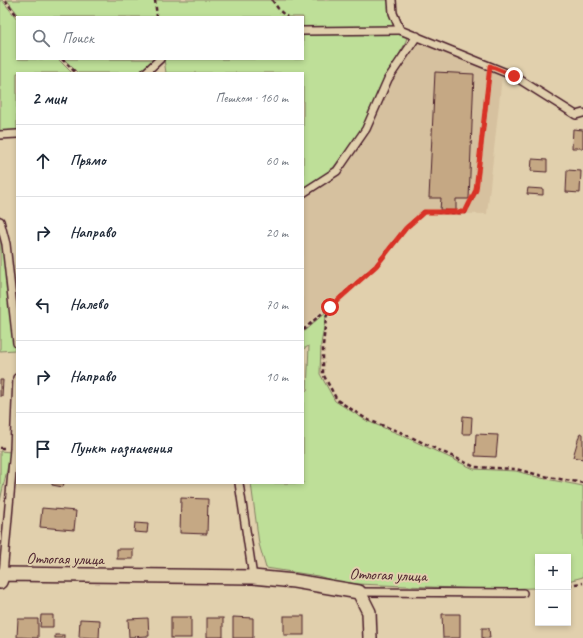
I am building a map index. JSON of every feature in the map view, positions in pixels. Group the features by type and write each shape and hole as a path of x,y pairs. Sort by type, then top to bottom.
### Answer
{"street":[{"name":"Отлогая улица","path":"1,578 253,577 294,580 359,592"},
{"path":"359,592 369,612 370,638"}],"lane":[{"path":"392,0 393,13 400,30"},
{"path":"304,31 400,30 514,76 576,115 583,113"},
{"path":"304,192 337,171 366,130 388,79 417,36"},
{"path":"146,72 159,60"},
{"path":"0,135 16,134"},
{"path":"0,221 6,244 16,334"},
{"name":"Отлогая улица","path":"1,578 14,448 16,401"},
{"path":"239,484 253,577"},
{"name":"Отлогая улица","path":"359,592 523,593"}],"path":[{"path":"5,0 17,16"},
{"path":"156,0 157,16"},
{"path":"272,0 286,16"},
{"path":"63,60 75,72"},
{"path":"304,329 376,266 406,228 424,212 465,212 476,190 490,66"},
{"path":"330,307 326,318 323,346 323,374 337,400 368,420 400,432 475,467 516,469 543,476 583,483"},
{"path":"571,585 583,583"}],"shaded area":[{"path":"418,41 502,76 487,214 419,213 405,226 374,264 304,326 304,196 338,173 390,83"}],"green space":[{"path":"0,0 2,0 16,18 16,60 59,60 71,72 16,72 16,130 0,131"},
{"path":"7,0 390,0 395,27 304,28 304,16 19,16"},
{"path":"398,34 407,37 405,44 386,77 363,128 333,168 304,190 304,72 166,72 164,60 304,60 304,35"},
{"path":"65,60 157,60 144,72 77,72"},
{"path":"0,231 3,245 15,350 0,351"},
{"path":"327,311 321,344 320,374 335,401 367,421 399,434 474,469 516,471 541,478 583,486 583,577 571,580 571,554 535,554 535,588 479,589 357,584 266,568 259,544 251,484 304,484 304,392 307,390 309,346 304,348 304,331"},
{"path":"0,451 11,452 0,501"}],"building":[{"path":"435,72 474,74 469,199 456,199 456,211 440,210 441,198 429,198"},
{"path":"573,129 583,130 583,148 572,148"},
{"path":"532,159 547,160 547,172 531,171"},
{"path":"567,170 581,171 580,193 566,192"},
{"path":"528,188 543,189 543,195 527,194"},
{"path":"0,380 3,380 2,396 0,396"},
{"path":"463,416 472,417 471,434 462,434"},
{"path":"580,433 583,434 583,459 573,457"},
{"path":"476,434 498,435 496,457 475,456"},
{"path":"52,484 64,484 63,487"},
{"path":"181,498 208,499 207,534 180,533"},
{"path":"42,508 76,511 74,530 40,527"},
{"path":"135,523 148,524 147,533 134,532"},
{"path":"117,549 133,549 133,559 117,559"},
{"path":"442,614 460,614 460,638 443,638"},
{"path":"41,615 53,615 53,627 40,627"},
{"path":"284,616 304,616 304,635 284,635"},
{"path":"171,617 191,617 191,638 171,638"},
{"path":"233,617 253,618 253,638 233,638"},
{"path":"148,618 149,636 129,637 128,619"},
{"path":"207,618 223,618 223,637 207,637"},
{"path":"18,619 38,619 38,638 17,637"},
{"path":"80,619 100,620 99,638 79,637"},
{"path":"482,628 489,628 490,638 482,638"},
{"path":"55,635 64,635 64,638 55,638"}],"route":[{"path":"330,307 376,266 406,228 424,212 465,212 476,190 490,66 514,76"}]}
